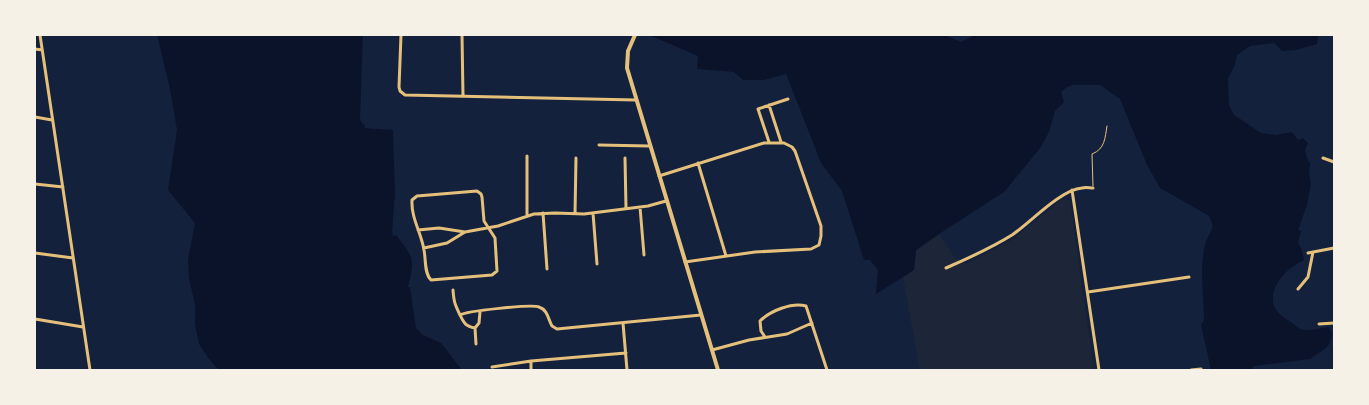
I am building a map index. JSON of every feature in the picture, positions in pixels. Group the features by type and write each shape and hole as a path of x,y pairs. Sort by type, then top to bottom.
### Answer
{"street":[{"path":"40,35 90,370"},
{"path":"401,35 399,87 400,91 405,95 636,100"},
{"path":"462,35 463,96"},
{"path":"634,35 628,51 626,65 718,370"},
{"path":"35,49 42,50"},
{"path":"769,142 758,109 788,99"},
{"path":"769,105 781,142"},
{"path":"35,117 52,120"},
{"path":"659,176 769,142 788,144 795,151 821,226 819,245 805,251 755,252 685,262"},
{"path":"599,145 650,146"},
{"path":"527,156 527,216"},
{"path":"575,214 576,158"},
{"path":"625,158 626,208"},
{"path":"1323,158 1334,162"},
{"path":"698,163 726,256"},
{"path":"35,184 63,187"},
{"path":"946,268 1012,235 1072,190 1093,188"},
{"path":"1072,190 1099,370"},
{"path":"477,191 482,197 484,222 495,238 498,269 492,275 431,280 428,275 424,248 418,230 412,212 414,197 477,191"},
{"path":"418,230 440,228 465,232 498,226 542,213 592,213 666,201"},
{"path":"640,206 644,254"},
{"path":"542,213 547,269"},
{"path":"592,213 597,264"},
{"path":"424,248 447,243 465,232"},
{"path":"1298,289 1308,277 1310,253 1334,248"},
{"path":"35,253 73,258"},
{"path":"1088,292 1189,277"},
{"path":"454,290 455,306 464,324 475,328"},
{"path":"765,337 761,331 760,320 782,309 799,305 806,306 827,370"},
{"path":"460,315 468,312 538,307 546,312 552,326 557,329 701,315"},
{"path":"476,344 475,328 479,323 480,312"},
{"path":"35,319 83,327"},
{"path":"623,323 627,370"},
{"path":"1319,324 1334,323"},
{"path":"712,350 765,337 787,334 812,324"},
{"path":"492,367 531,361 626,353"},
{"path":"530,370 531,361"},
{"path":"1191,370 1201,368"}],"lane":[{"path":"1093,188 1092,154 1099,151 1103,145 1107,126"}],"shaded area":[{"path":"157,35 363,35 360,120 365,128 393,130 395,194 392,232 393,236 396,235 410,254 412,270 408,287 410,287 416,328 423,335 441,343 462,370 219,370 199,344 195,325 195,305 189,278 188,260 195,223 168,190 177,130 170,89"},
{"path":"649,35 944,35 961,42 975,35 1318,35 1317,44 1296,50 1282,51 1274,43 1250,46 1237,55 1235,65 1228,78 1229,105 1234,115 1261,133 1276,135 1292,132 1298,140 1303,138 1308,143 1305,150 1310,163 1309,174 1311,184 1307,205 1298,230 1301,231 1298,242 1304,260 1281,278 1274,291 1273,298 1274,306 1281,316 1300,328 1311,330 1329,327 1332,334 1330,343 1310,359 1254,366 1252,370 1211,370 1201,325 1204,320 1203,254 1212,228 1211,221 1209,216 1160,188 1147,165 1120,99 1100,85 1073,85 1061,92 1064,102 1055,111 1049,132 1041,147 1004,192 916,250 914,270 876,294 878,270 870,260 864,260 842,191 821,163 786,74 764,80 743,80 734,72 697,69 698,56"},
{"path":"1066,199 1070,201 1094,370 920,370 903,277 914,270 916,251 939,234 955,258 966,264 1013,239 1061,200"}]}
